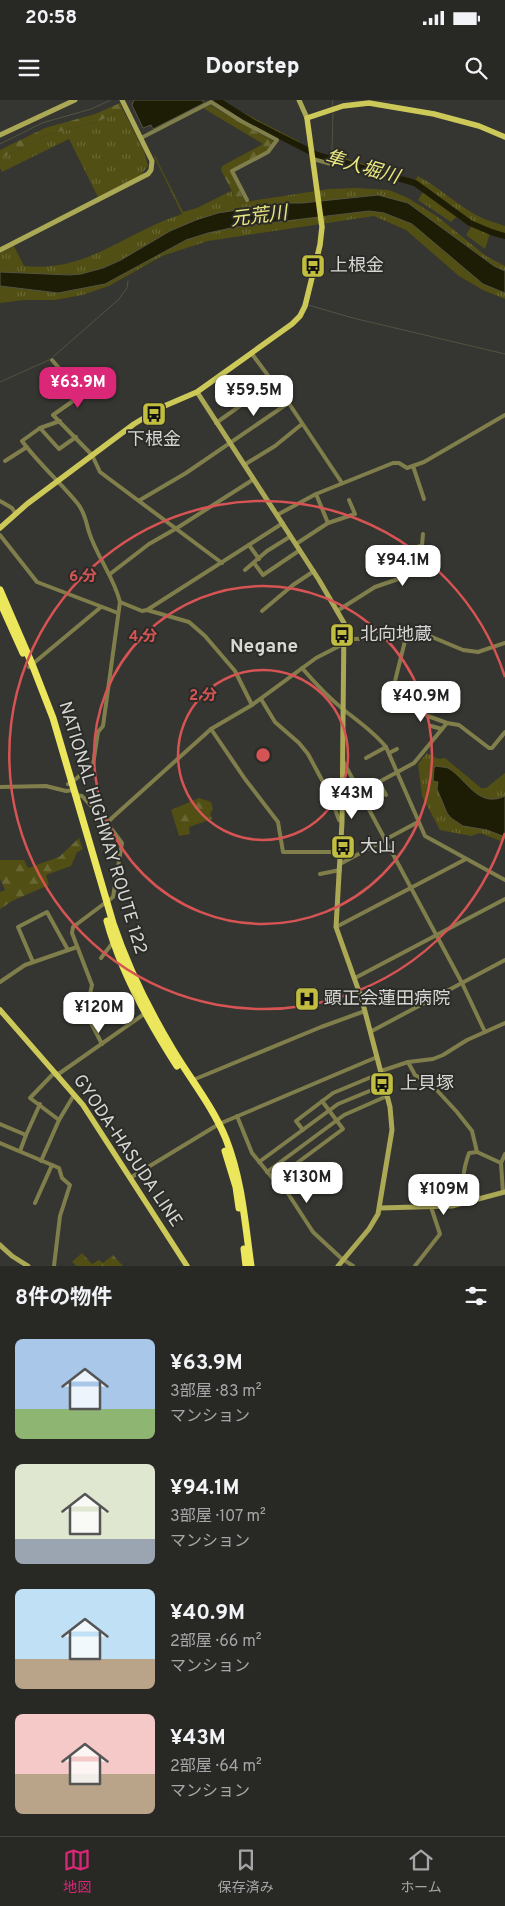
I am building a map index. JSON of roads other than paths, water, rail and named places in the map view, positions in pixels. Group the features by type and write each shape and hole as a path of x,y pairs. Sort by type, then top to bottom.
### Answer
{"highway":[{"name":"NATIONAL HIGHWAY ROUTE 122","path":"0,590 31,665 72,788 114,941 128,979 217,1125 236,1187 246,1266"},
{"name":"NATIONAL HIGHWAY ROUTE 122","path":"0,602 2,611 31,665"},
{"name":"NATIONAL HIGHWAY ROUTE 122","path":"104,904 148,1012 192,1080 234,1160 240,1186 251,1266"}],"main road":[{"path":"0,528 57,482 143,418 162,407 196,392 292,324 303,311 320,245 322,223 307,118 335,108 354,104 394,103 461,120 505,137"},
{"name":"GYODA-HASUDA LINE","path":"0,1010 74,1095 187,1266"}],"street":[{"path":"0,135 76,100"},
{"path":"0,250 144,178 151,170 152,161 122,100"},
{"path":"299,100 307,118"},
{"path":"141,138 211,102 241,121 278,140 268,152 232,171 247,200"},
{"path":"313,158 331,164"},
{"path":"252,354 342,483"},
{"path":"52,360 72,383 67,391 72,402 54,415 92,456 100,472 140,500 222,564"},
{"path":"216,423 272,383"},
{"path":"196,392 314,571 353,639"},
{"path":"140,500 230,444 287,404"},
{"path":"277,515 316,494 393,464 399,463 407,468 424,462 505,415"},
{"path":"60,421 40,428 22,441 79,505 85,515 89,533 117,589 120,602 103,726 98,732 94,764 72,788"},
{"path":"244,465 275,446 302,424"},
{"path":"40,428 59,449 76,437"},
{"path":"5,461 26,447"},
{"path":"413,466 424,499"},
{"path":"110,574 150,544 254,480"},
{"path":"316,494 328,523"},
{"path":"296,544 328,523 355,514 349,500"},
{"path":"0,501 12,508 16,514"},
{"path":"147,610 222,564 283,523"},
{"path":"338,611 375,587 407,576 412,569 409,550 422,545 422,534"},
{"path":"0,535 37,582 118,613"},
{"path":"245,570 267,551 291,536"},
{"path":"248,545 259,559"},
{"path":"254,563 263,575 300,550"},
{"path":"262,611 293,585 314,571"},
{"path":"120,602 142,611 147,610 189,622 205,636 235,671 252,705"},
{"path":"31,665 101,607"},
{"path":"338,1266 374,1221 380,1208 392,1130 391,1113 365,1011 336,926 342,822 344,623"},
{"path":"406,637 392,692 428,716 459,725 489,748 492,748 505,732"},
{"path":"107,823 211,729 261,699 316,658 353,639 432,637 470,651 478,652 505,642"},
{"path":"302,668 316,685 378,737 386,747 425,836 505,880"},
{"path":"261,699 275,722 299,743 308,754 330,796 339,820 342,822"},
{"path":"342,802 414,764 447,723"},
{"path":"431,726 442,730"},
{"path":"211,729 245,779 278,822 283,852 341,852"},
{"path":"366,758 386,747"},
{"path":"388,753 397,750"},
{"path":"343,760 462,983 485,1032"},
{"path":"379,782 386,795"},
{"path":"0,787 46,786 72,788 107,823 122,843 113,897 73,928 72,933 92,985 87,1008 91,1023 102,1044"},
{"path":"320,874 340,867 418,822"},
{"path":"336,926 466,859"},
{"path":"355,978 505,899"},
{"path":"33,962 18,927 47,912 68,950"},
{"path":"101,958 114,941"},
{"path":"0,982 25,965 77,947"},
{"path":"370,1032 505,960"},
{"path":"192,1080 365,1011"},
{"path":"59,1120 30,1098 42,1084 148,1012"},
{"path":"303,1130 296,1121 333,1093 408,1062 433,1059 443,1055 467,1040 505,1024"},
{"path":"130,1178 217,1125 377,1057"},
{"path":"408,1062 416,1075 434,1086 472,1131 477,1152"},
{"path":"259,1162 338,1104 384,1085"},
{"path":"41,1160 59,1120 74,1095"},
{"path":"267,1172 336,1120 387,1096"},
{"path":"274,1180 343,1129 322,1101"},
{"path":"20,1151 40,1104"},
{"path":"237,1116 252,1153 274,1180 287,1192 313,1232 353,1266"},
{"path":"0,1124 26,1134"},
{"path":"0,1143 59,1168 62,1178 70,1185 60,1216 54,1266"},
{"path":"467,1203 462,1181 469,1153 477,1152 501,1164"},
{"path":"380,1208 431,1207 467,1203 504,1192 501,1164 505,1154"},
{"path":"35,1203 52,1165"},
{"path":"415,1266 440,1234 431,1207"},
{"path":"0,1245 12,1256 28,1266"}],"water":[{"path":"134,100 202,100 204,103 153,129 151,125 143,128 132,105"},
{"name":"元荒川","path":"378,195 408,203 494,266 505,271 505,293 483,284 412,224 384,213 369,211 236,227 208,233 186,240 105,284 58,293 0,286 0,272 70,275 103,268 121,260 170,231 218,213 283,203 302,203"},
{"path":"436,766 448,768 480,796 487,799 496,799 505,796 505,837 487,830 463,826 451,818 437,789 438,782 433,781 434,768"}],"waterway":[{"path":"0,144 42,123 91,109 111,100"},
{"name":"隼人堀川","path":"217,100 254,123 317,155 415,183 470,223 505,236"},
{"path":"332,107 333,100"},
{"path":"332,152 333,113"},
{"name":"隼人堀川","path":"330,158 331,154"},
{"path":"53,357 119,299 127,288 128,281"},
{"path":"308,305 353,318 505,354"},
{"path":"0,382 49,360"}],"place":[{"name":"上根金","path":"313,266"},
{"name":"下根金","path":"154,414"},
{"name":"北向地蔵","path":"342,635"},
{"name":"大山","path":"343,847"},
{"name":"顕正会蓮田病院","path":"307,999"},
{"name":"上貝塚","path":"382,1084"}],"district":[{"name":"Negane","path":"264,647"}]}
